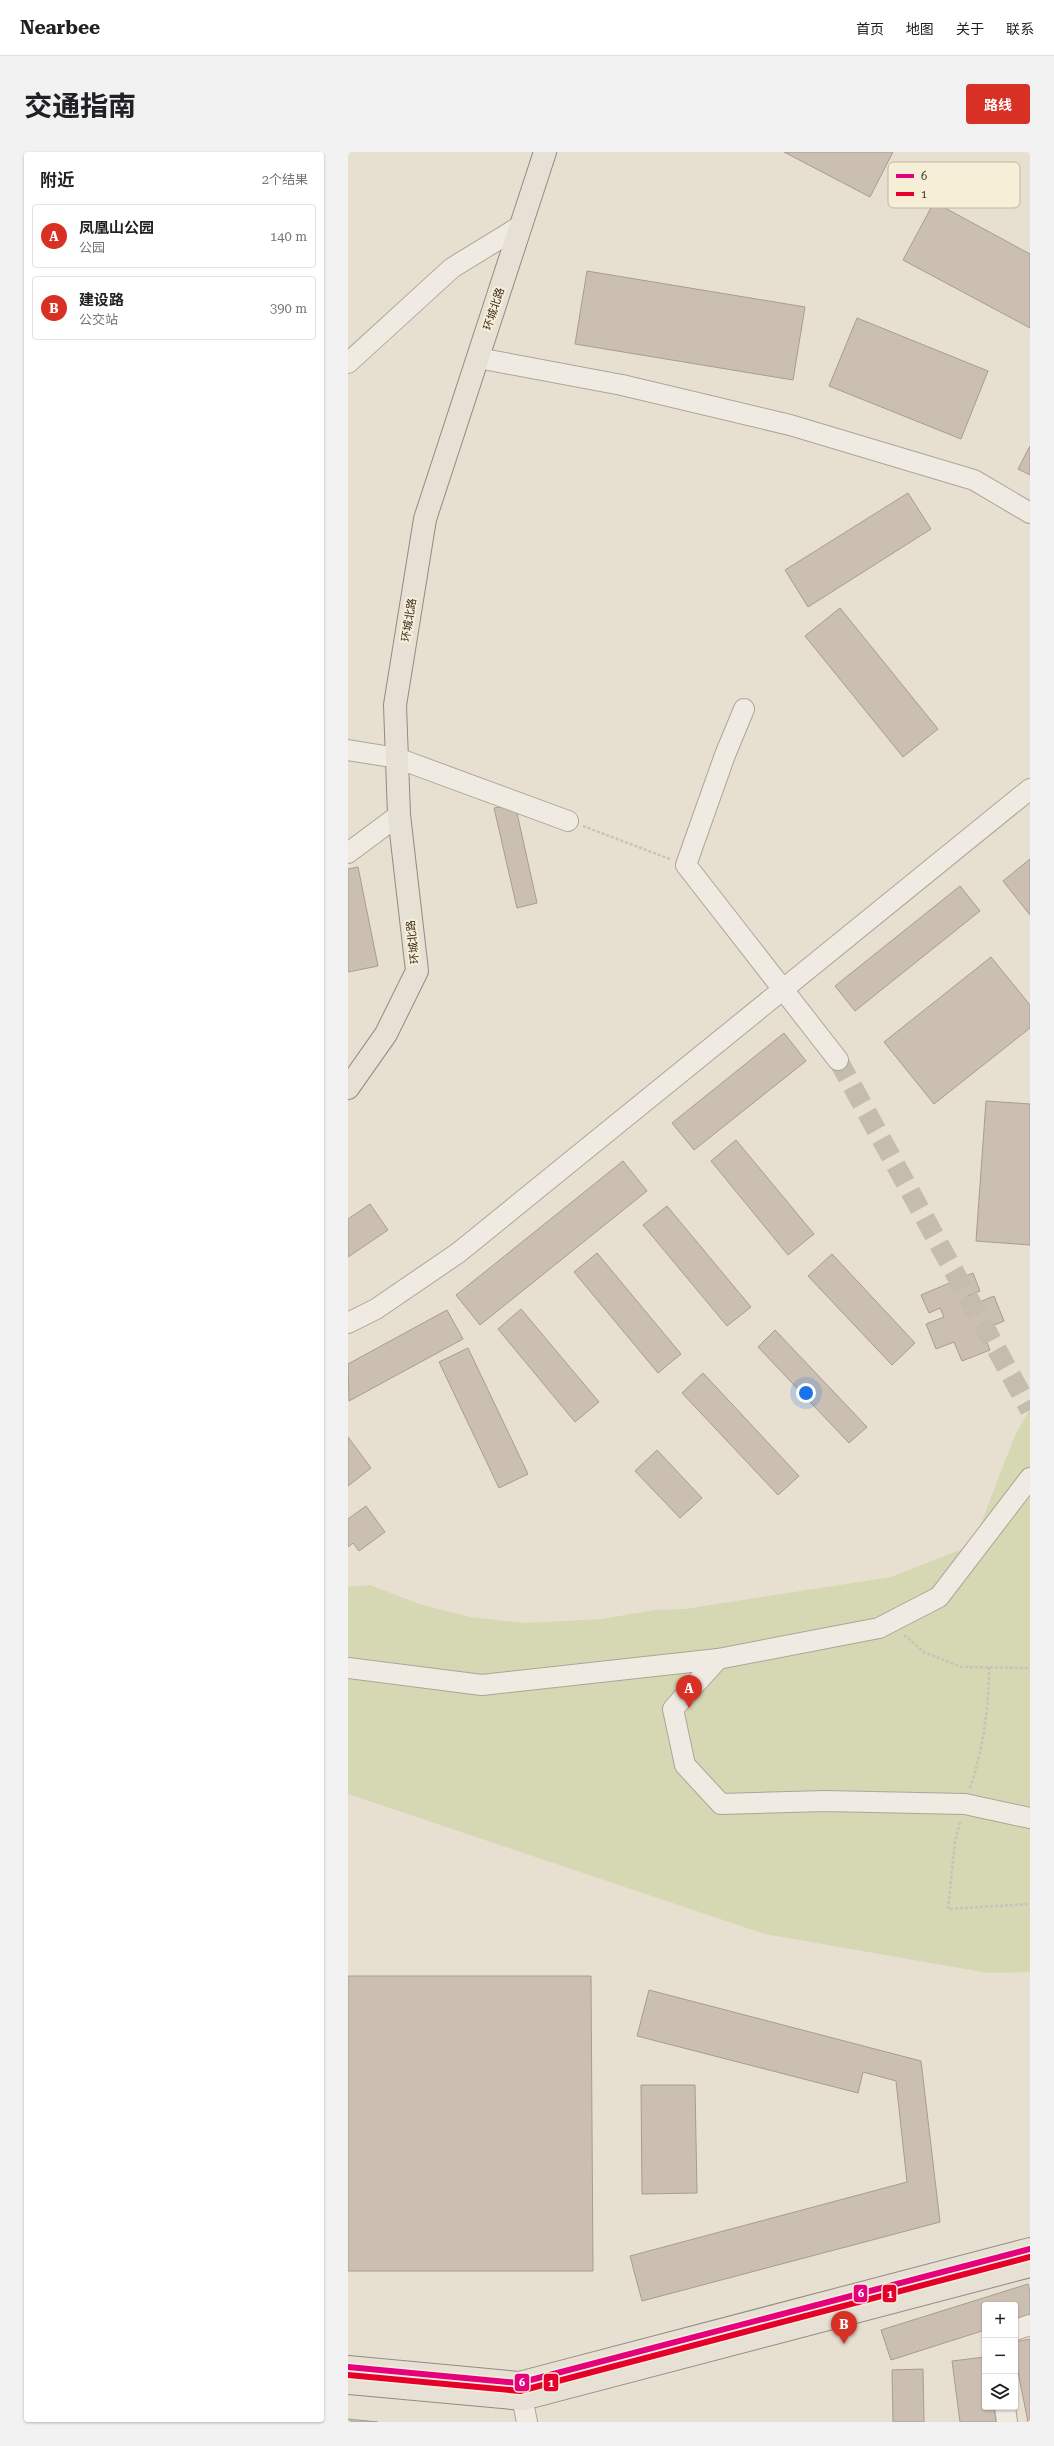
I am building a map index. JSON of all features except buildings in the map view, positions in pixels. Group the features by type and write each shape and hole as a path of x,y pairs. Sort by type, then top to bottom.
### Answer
{"main road":[{"name":"环城北路","path":"348,1088 386,1034 417,971 399,815 395,705 425,519 545,152"},
{"path":"348,2367 521,2391 1030,2249"},
{"path":"348,2382 521,2391 1030,2266"}],"street":[{"path":"348,363 452,268 522,225"},
{"path":"478,358 622,385 797,427 974,480 1030,514"},
{"path":"744,710 724,755 686,865 838,1060"},
{"path":"348,750 397,758 568,821"},
{"path":"348,1324 376,1309 458,1253 1030,789"},
{"path":"348,853 399,815"},
{"path":"348,1668 482,1685 718,1659 879,1628 939,1597 1030,1478"},
{"path":"718,1659 673,1709 685,1765 721,1804 825,1801 965,1804 1030,1818"},
{"path":"1018,2329 1030,2325"},
{"path":"521,2391 527,2422"},
{"path":"1005,2410 1007,2422"}],"path":[{"path":"568,821 686,865"},
{"path":"890,1623 924,1652 961,1667 1030,1668"}],"green space":[{"path":"1030,1408 1030,1972 988,1973 765,1934 348,1794 348,1587 370,1585 422,1605 470,1617 524,1623 602,1619 654,1610 685,1609 891,1577 965,1548 980,1526 1014,1438"}],"tunnel":[{"path":"838,1060 1030,1410"}],"transit line":[{"name":"6","path":"348,2367 519,2383 1030,2249"},
{"name":"1","path":"348,2375 520,2391 1030,2257"}],"place":[{"name":"凤凰山公园","path":"689,1708"},
{"name":"建设路","path":"844,2344"}]}
